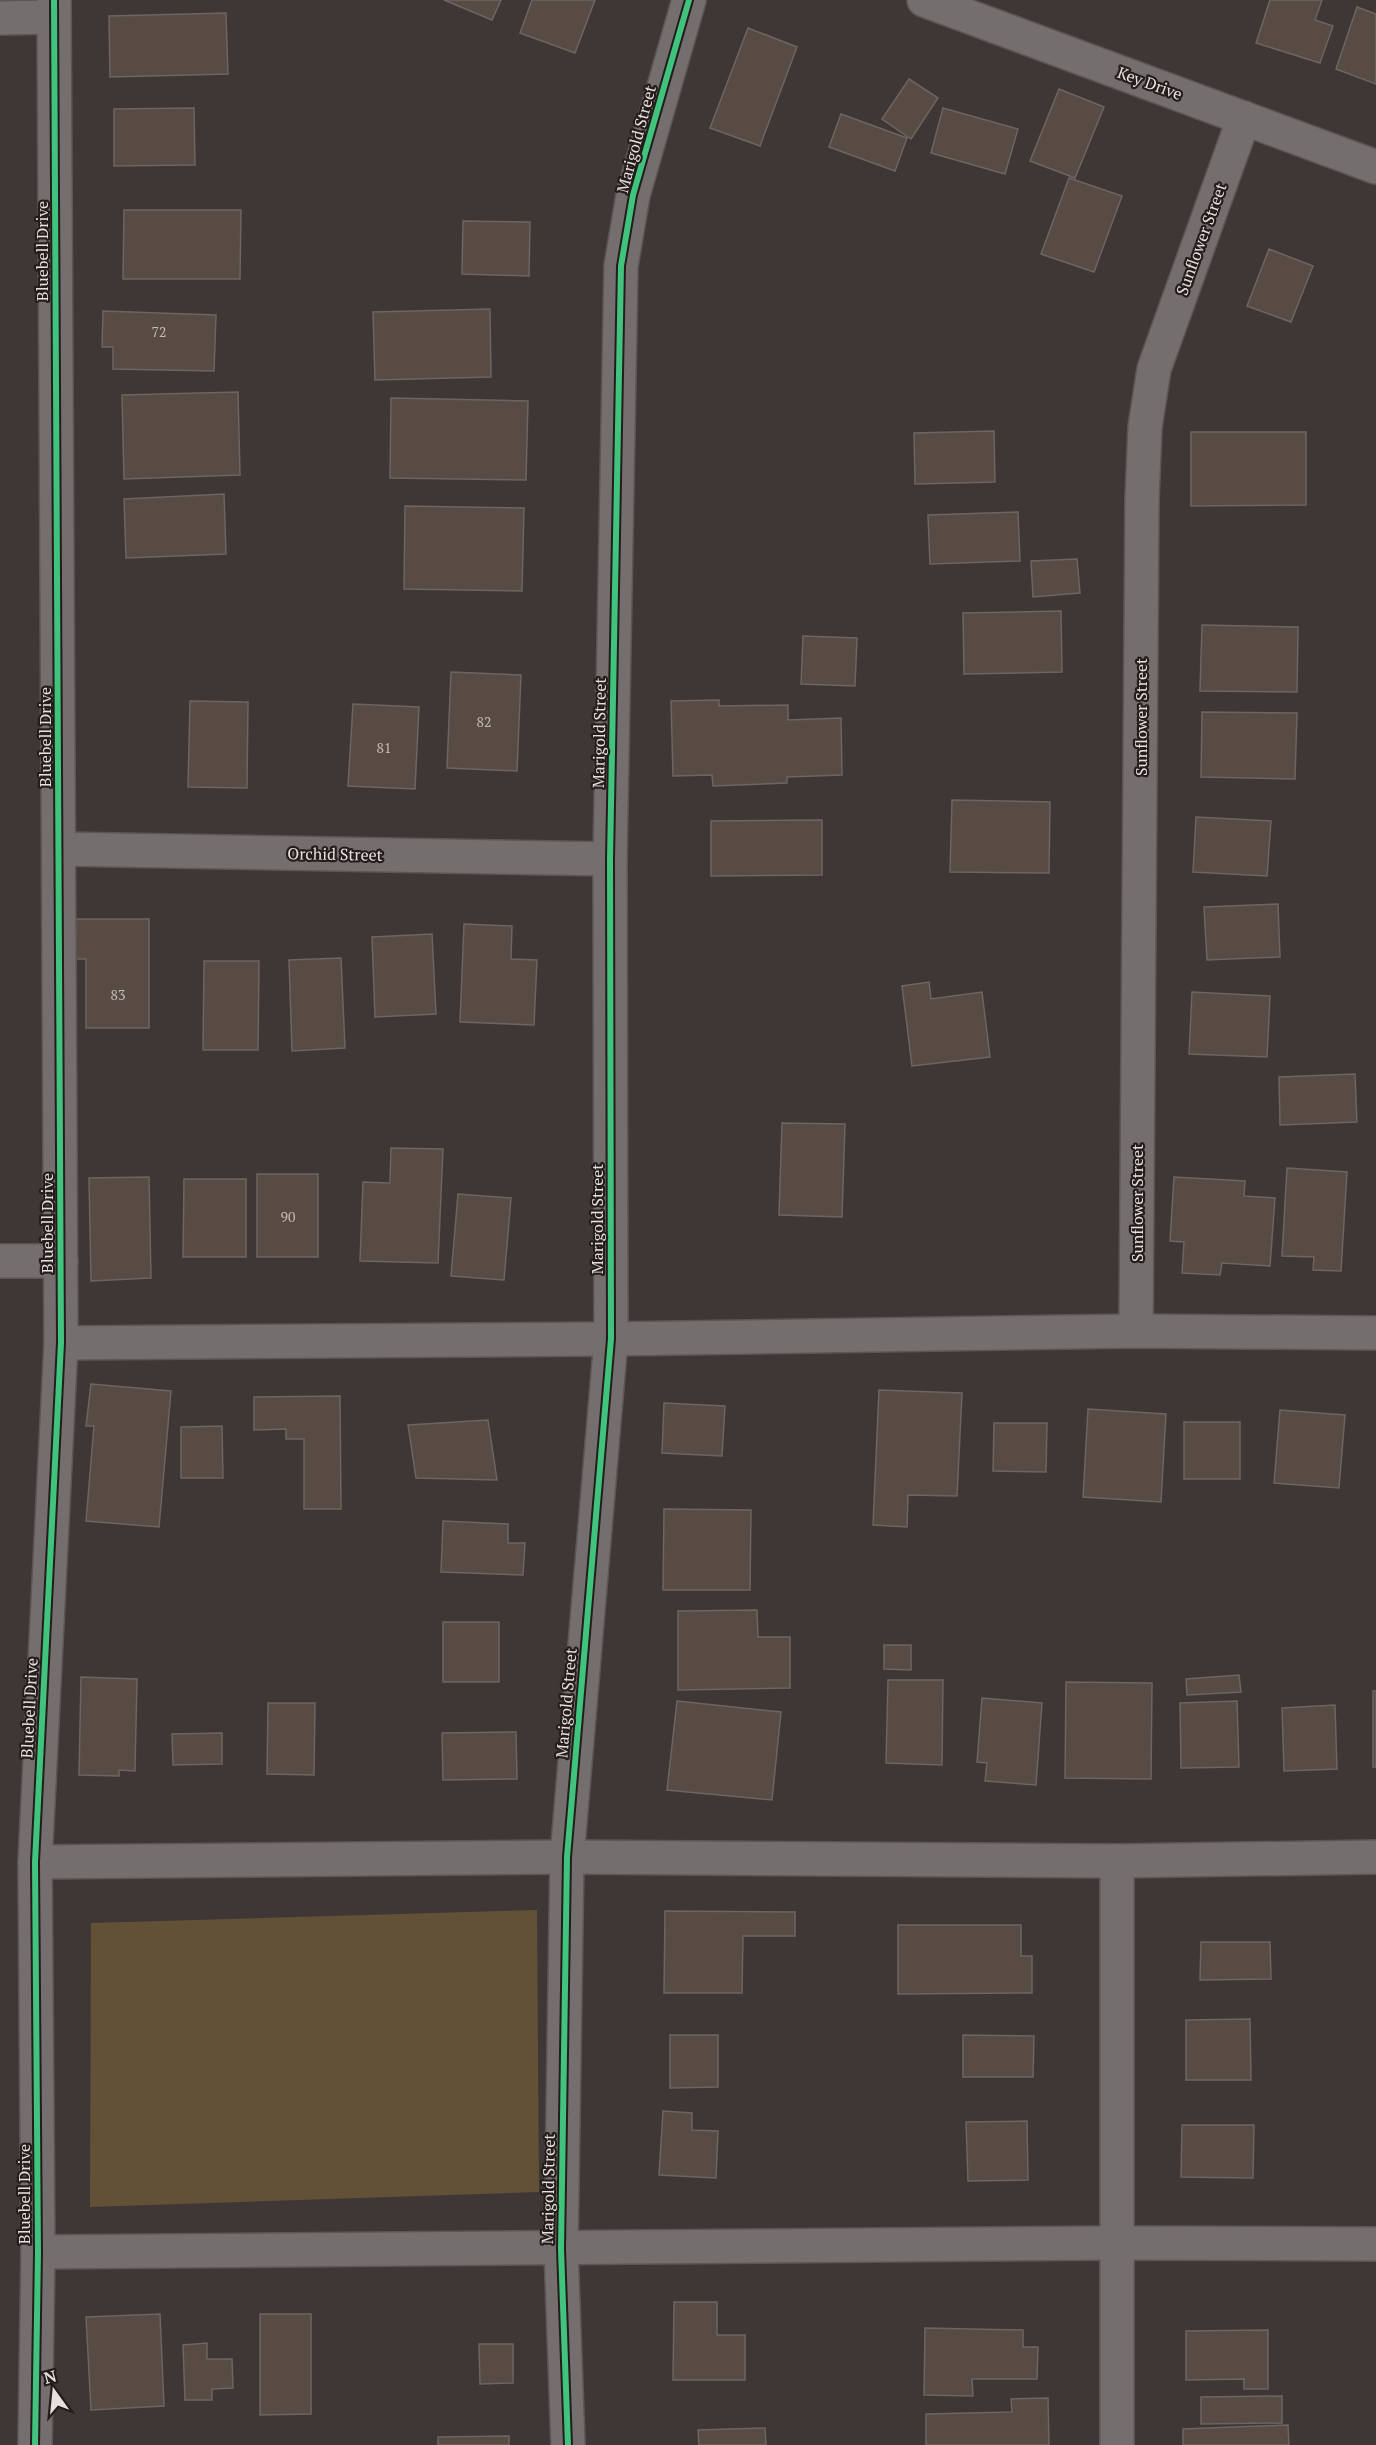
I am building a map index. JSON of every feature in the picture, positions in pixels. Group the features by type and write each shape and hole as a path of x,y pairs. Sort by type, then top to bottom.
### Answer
{"street":[{"name":"Marigold Street","path":"568,2445 561,2249 567,1857 610,1339 610,859 621,266 633,195 688,0"},
{"name":"Key Drive","path":"924,0 1376,167"},
{"path":"0,18 54,9"},
{"name":"Bluebell Drive","path":"35,2445 38,2252 35,1862 61,1343 54,9"},
{"name":"Sunflower Street","path":"1136,1331 1142,511 1145,427 1154,369 1244,118"},
{"name":"Orchid Street","path":"60,849 610,859"},
{"path":"0,1261 61,1261"},
{"path":"61,1343 610,1339 1136,1331 1376,1334"},
{"path":"35,1862 567,1857 1117,1861 1376,1857"},
{"path":"1117,1861 1118,2445"},
{"path":"38,2252 1118,2243 1376,2244"}],"shaded area":[{"path":"537,1910 539,2192 90,2207 91,1923"}],"building":[{"path":"444,0 501,0 492,20"},
{"path":"532,0 595,0 575,53 520,33"},
{"path":"1270,0 1322,0 1315,20 1333,26 1320,63 1256,43"},
{"path":"1357,7 1376,14 1376,84 1336,69"},
{"path":"226,13 228,74 110,77 109,16"},
{"path":"748,28 797,47 760,146 710,128"},
{"path":"909,79 938,98 911,139 882,119"},
{"path":"1059,89 1104,107 1075,178 1030,161"},
{"path":"194,108 195,165 114,166 114,109"},
{"path":"943,108 1018,129 1005,174 931,153"},
{"path":"841,114 907,138 895,171 829,147"},
{"path":"1069,178 1122,196 1094,272 1041,254"},
{"path":"124,210 241,210 240,279 123,279"},
{"path":"463,221 530,222 529,276 462,274"},
{"path":"1269,249 1313,266 1291,322 1247,306"},
{"path":"490,309 491,377 375,380 373,312"},
{"path":"103,311 216,315 214,371 113,369 113,347 102,347"},
{"path":"238,392 240,475 124,479 122,395"},
{"path":"391,398 528,401 526,480 390,478"},
{"path":"994,431 995,482 915,484 914,433"},
{"path":"1191,432 1306,432 1306,505 1191,506"},
{"path":"224,494 226,554 126,558 124,499"},
{"path":"405,506 524,508 522,591 404,589"},
{"path":"1018,512 1020,561 930,564 928,515"},
{"path":"1077,559 1080,593 1033,597 1031,561"},
{"path":"1061,611 1062,672 964,674 963,613"},
{"path":"1202,625 1298,627 1297,692 1200,691"},
{"path":"803,636 857,638 855,686 801,684"},
{"path":"451,672 521,675 517,771 447,768"},
{"path":"719,700 719,706 788,705 788,720 841,718 842,775 787,777 787,783 713,786 712,775 673,776 671,701"},
{"path":"190,701 248,702 247,788 188,787"},
{"path":"353,704 419,707 415,789 348,786"},
{"path":"1202,712 1297,713 1295,779 1201,777"},
{"path":"952,800 1050,802 1049,873 950,872"},
{"path":"1196,817 1271,821 1267,876 1193,872"},
{"path":"822,820 822,875 711,876 711,821"},
{"path":"1278,904 1280,957 1207,960 1204,907"},
{"path":"76,919 149,919 149,1028 86,1028 86,959 76,959"},
{"path":"464,924 512,926 511,959 537,960 534,1025 460,1022"},
{"path":"432,934 436,1014 375,1017 372,937"},
{"path":"341,958 345,1048 292,1051 289,960"},
{"path":"204,961 259,961 258,1050 203,1050"},
{"path":"929,982 931,999 982,992 990,1057 912,1066 902,986"},
{"path":"1192,992 1270,996 1267,1057 1189,1054"},
{"path":"1355,1074 1357,1122 1280,1125 1279,1077"},
{"path":"782,1123 845,1124 842,1217 779,1215"},
{"path":"391,1148 443,1149 438,1263 360,1261 363,1182 390,1183"},
{"path":"1287,1168 1347,1172 1341,1271 1313,1270 1314,1257 1282,1256"},
{"path":"257,1174 318,1174 318,1257 257,1257"},
{"path":"149,1177 151,1278 91,1281 89,1178"},
{"path":"1174,1177 1245,1181 1244,1196 1275,1198 1270,1266 1222,1263 1220,1275 1182,1273 1184,1242 1170,1241"},
{"path":"184,1179 246,1179 246,1257 183,1257"},
{"path":"458,1194 511,1198 504,1280 451,1276"},
{"path":"91,1384 171,1391 159,1527 86,1521 94,1426 86,1426"},
{"path":"879,1390 962,1393 957,1496 908,1495 907,1527 873,1525"},
{"path":"340,1396 341,1509 304,1509 304,1439 286,1439 286,1429 254,1430 254,1397"},
{"path":"664,1403 725,1406 722,1456 662,1453"},
{"path":"1088,1409 1166,1414 1161,1502 1083,1497"},
{"path":"1280,1410 1345,1415 1339,1488 1274,1483"},
{"path":"488,1420 497,1480 416,1478 408,1425"},
{"path":"1184,1422 1240,1422 1240,1479 1184,1479"},
{"path":"994,1423 1047,1423 1046,1472 993,1471"},
{"path":"222,1426 223,1478 181,1478 181,1427"},
{"path":"664,1509 751,1510 750,1590 663,1590"},
{"path":"443,1521 508,1524 508,1543 525,1543 523,1575 441,1572"},
{"path":"757,1610 758,1637 790,1637 790,1688 678,1690 678,1611"},
{"path":"443,1622 499,1622 499,1682 443,1682"},
{"path":"884,1645 911,1645 911,1670 884,1669"},
{"path":"1239,1675 1241,1692 1187,1695 1186,1679"},
{"path":"81,1677 137,1679 135,1771 119,1770 119,1776 79,1775"},
{"path":"888,1680 943,1680 942,1765 886,1763"},
{"path":"1066,1682 1152,1683 1151,1779 1065,1778"},
{"path":"1373,1691 1376,1691 1376,1767 1373,1767"},
{"path":"982,1698 1042,1703 1036,1785 985,1781 987,1763 977,1762"},
{"path":"677,1701 781,1712 772,1800 667,1790"},
{"path":"1237,1701 1239,1767 1181,1768 1180,1703"},
{"path":"268,1703 315,1703 314,1775 267,1774"},
{"path":"1335,1705 1337,1769 1284,1771 1282,1708"},
{"path":"516,1732 517,1779 443,1780 442,1733"},
{"path":"222,1733 222,1764 173,1765 172,1734"},
{"path":"665,1911 795,1912 795,1936 743,1936 742,1993 664,1993"},
{"path":"898,1925 1021,1925 1021,1956 1032,1956 1032,1993 898,1994"},
{"path":"1201,1942 1270,1942 1271,1979 1200,1980"},
{"path":"1250,2019 1251,2080 1186,2080 1186,2020"},
{"path":"670,2035 718,2035 718,2087 670,2088"},
{"path":"963,2035 1034,2036 1033,2077 963,2077"},
{"path":"663,2111 692,2113 692,2130 718,2131 716,2178 659,2175"},
{"path":"1027,2121 1028,2180 968,2181 966,2122"},
{"path":"1182,2125 1254,2125 1253,2178 1181,2177"},
{"path":"674,2302 717,2302 717,2335 745,2335 745,2380 673,2380"},
{"path":"160,2314 164,2406 91,2410 86,2317"},
{"path":"260,2314 311,2314 311,2414 260,2415"},
{"path":"925,2328 1023,2330 1023,2347 1038,2347 1037,2379 972,2379 973,2396 924,2395"},
{"path":"1268,2330 1268,2389 1244,2389 1244,2379 1186,2380 1186,2331"},
{"path":"207,2343 207,2359 232,2359 233,2388 212,2389 212,2400 185,2400 183,2345"},
{"path":"479,2344 513,2344 513,2383 480,2384"},
{"path":"1282,2396 1282,2423 1201,2424 1201,2397"},
{"path":"1048,2398 1049,2445 926,2445 926,2414 1012,2412 1011,2399"},
{"path":"1288,2425 1289,2445 1183,2445 1183,2429"},
{"path":"765,2428 766,2445 699,2445 698,2430"},
{"path":"509,2436 509,2445 438,2445 438,2437"}],"cycle path":[{"path":"35,2445 38,2252 35,1862 61,1343 54,0"},
{"path":"568,2445 561,2249 567,1857 611,1339 610,859 621,266 633,195 689,0"}]}
